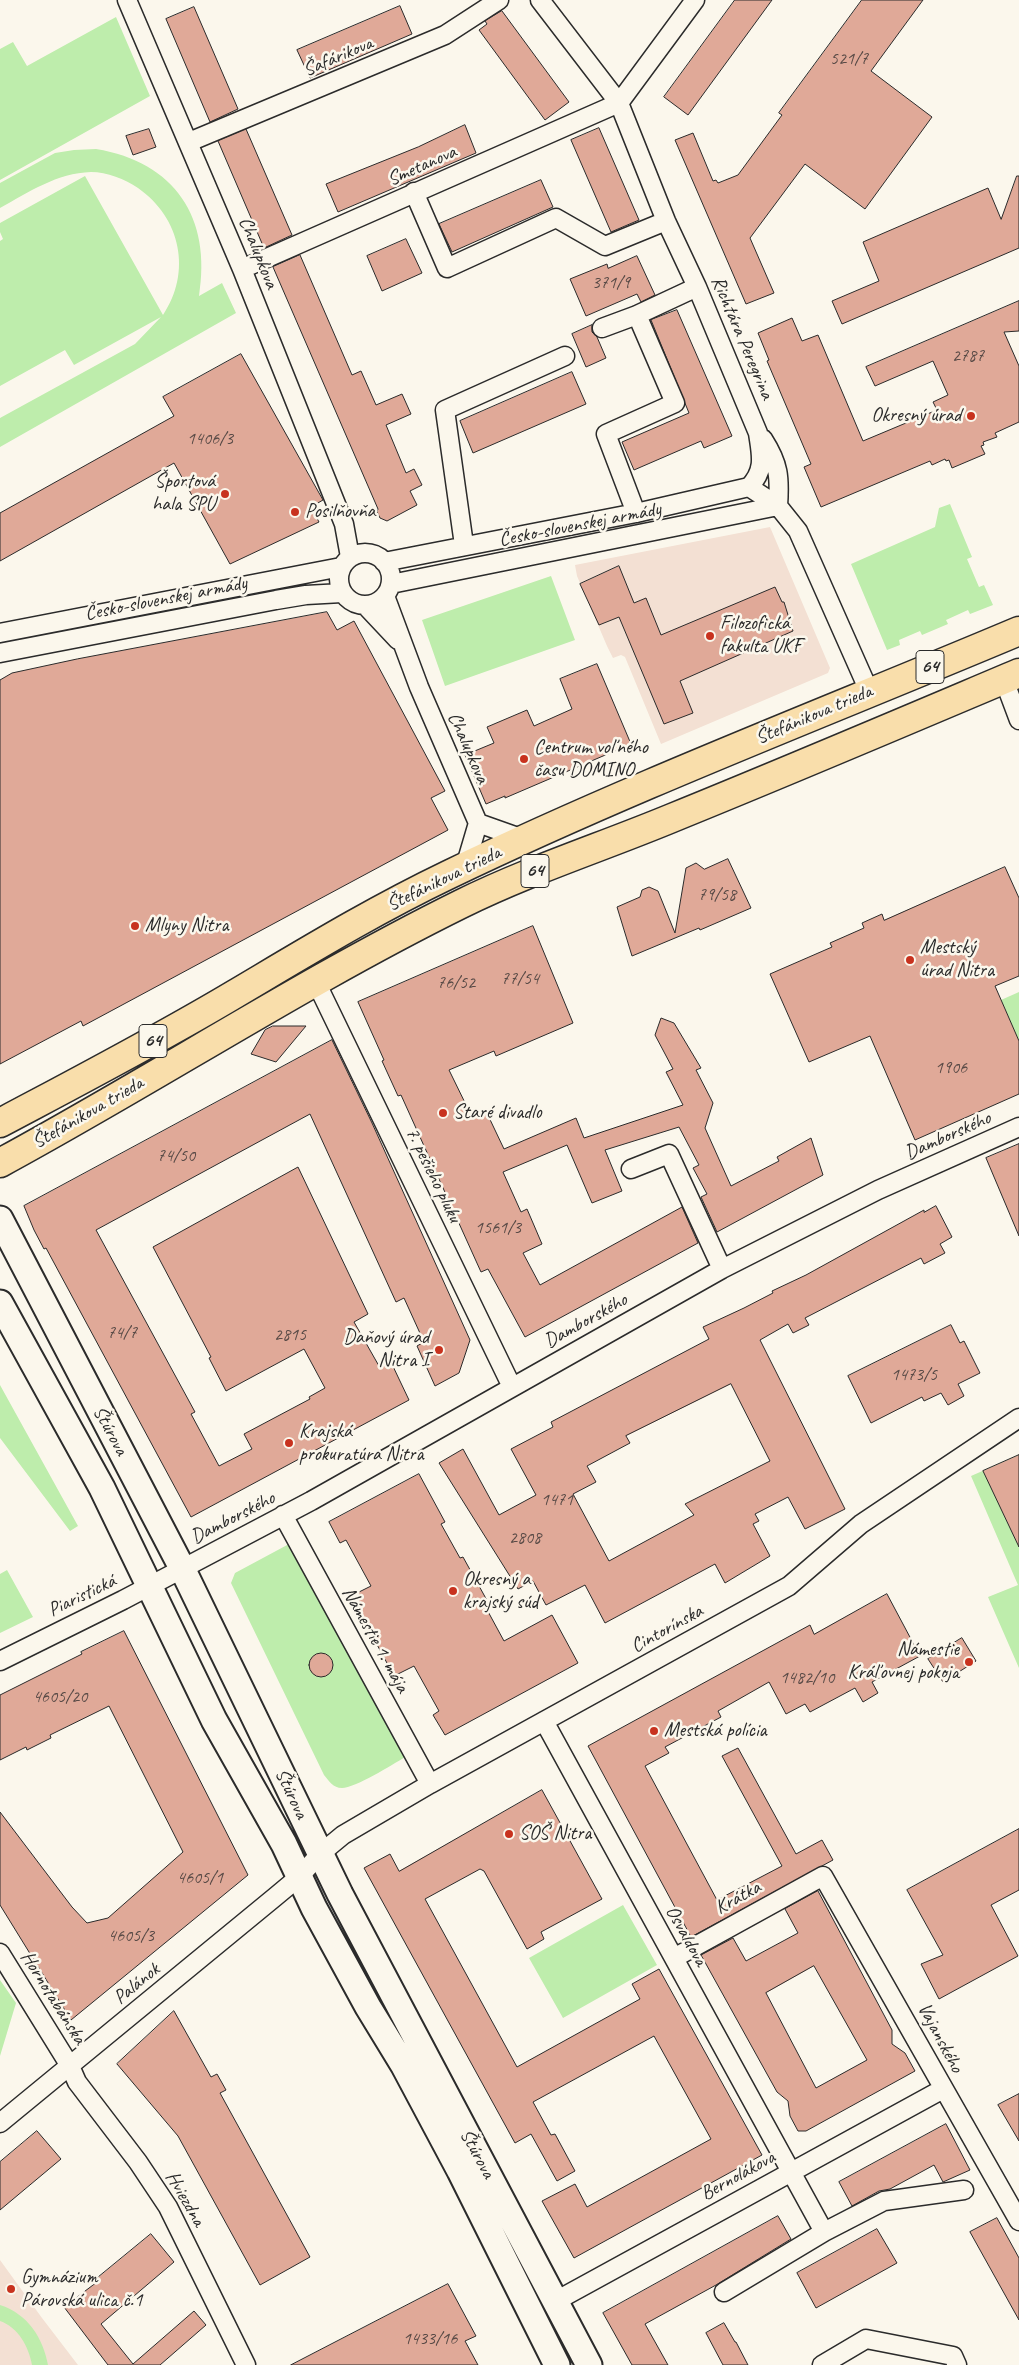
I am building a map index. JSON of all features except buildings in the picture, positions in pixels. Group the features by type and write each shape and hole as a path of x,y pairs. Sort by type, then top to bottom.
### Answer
{"main road":[{"name":"Štefánikova trieda","path":"0,1122 144,1046 364,917 466,867 869,691 1019,631"},
{"path":"991,642 1012,676"},
{"name":"Štefánikova trieda","path":"0,1163 78,1121 316,982 405,933 508,882 670,819 1012,676"},
{"path":"869,691 885,728"},
{"path":"302,952 316,982"},
{"name":"Štúrova","path":"0,1219 182,1568 320,1854 554,2302 589,2365"},
{"name":"Štúrova","path":"0,1304 102,1488 214,1720 284,1844 299,1877 368,2008 404,2066 460,2171 556,2365"}],"street":[{"name":"Chalupkova","path":"127,0 242,269 344,524 368,553"},
{"name":"Šafárikova","path":"189,142 445,34 499,0"},
{"name":"Richtára Peregrina","path":"540,0 619,103 666,221 697,287 758,432 762,458 758,478 749,487"},
{"path":"619,103 695,0"},
{"name":"Smetanova","path":"242,269 619,103"},
{"path":"414,192 447,268 556,218 605,246 666,221"},
{"path":"602,328 637,316 697,287"},
{"path":"636,513 606,434 675,403 637,316"},
{"path":"464,545 445,410 565,356"},
{"path":"758,432 773,455 780,476 778,506"},
{"path":"749,487 778,506 798,531 869,691"},
{"name":"Česko-slovenskej armády","path":"384,562 636,513 749,487"},
{"name":"Česko-slovenskej armády","path":"388,590 778,506"},
{"name":"Chalupkova","path":"344,524 346,562"},
{"path":"368,553 377,556 384,562 391,576 388,590 373,605 366,606 352,603 342,593 338,585 346,562 368,553"},
{"name":"Česko-slovenskej armády","path":"0,633 346,562"},
{"name":"Chalupkova","path":"388,590 404,647 419,687 478,823"},
{"name":"Česko-slovenskej armády","path":"0,653 276,600 306,595 342,593"},
{"name":"Chalupkova","path":"366,606 404,647"},
{"path":"1012,676 1019,720"},
{"path":"466,867 478,823 526,840"},
{"name":"7. pešieho pluku","path":"316,982 512,1387"},
{"name":"Damborského","path":"182,1568 283,1515 722,1269 878,1190 1019,1127"},
{"path":"631,1169 669,1154 722,1269"},
{"name":"Cintorínska","path":"320,1854 343,1835 430,1784 789,1586 861,1524 1019,1418"},
{"name":"Námestie 1. mája","path":"283,1515 430,1784"},
{"name":"Piaristická","path":"0,1661 182,1568"},
{"name":"Osvaldova","path":"544,1721 824,2232"},
{"name":"Palánok","path":"0,2123 299,1877 320,1854"},
{"name":"Krátka","path":"674,1958 823,1876"},
{"name":"Vajanského","path":"823,1876 914,2034 943,2089 1014,2202 1019,2221"},
{"name":"Hornotabánska","path":"0,1953 70,2066"},
{"name":"Hviezdna","path":"70,2066 77,2082 138,2162 168,2207 246,2365"},
{"name":"Bernolákova","path":"554,2302 943,2089"},
{"path":"724,2292 824,2232 884,2201 964,2190"},
{"path":"822,2365 866,2340 953,2356 958,2365"}],"shaded area":[{"name":"Filozofická fakulta UKF","path":"770,527 830,668 828,673 661,744 625,657 621,655 613,658 607,646 577,576 575,565"},
{"name":"Gymnázium Párovská ulica č.1","path":"0,2260 42,2318 78,2365 0,2365"}],"green space":[{"path":"116,17 150,96 0,180 0,49 13,42 27,66"},
{"path":"96,149 124,156 147,166 167,181 182,198 193,219 200,242 202,268 199,296 222,283 236,313 0,447 0,418 135,344 161,317 74,365 65,350 0,386 0,241 3,239 0,232 0,223 85,176 163,315 172,298 179,264 178,247 172,230 164,214 153,200 127,182 103,173 79,173 44,184 0,208 0,183 55,153"},
{"path":"950,504 972,557 967,559 979,587 984,585 993,605 970,614 968,610 946,620 948,624 922,635 920,631 899,640 900,645 887,650 851,564 935,527 939,508"},
{"path":"551,576 575,640 445,686 422,620"},
{"path":"1019,992 1019,1041 1001,1000"},
{"path":"0,1385 78,1526 70,1531 0,1438"},
{"path":"1019,1455 1019,1668 988,1597 1018,1585 971,1476"},
{"path":"289,1544 405,1757 374,1776 348,1787 336,1787 324,1775 231,1583 235,1573"},
{"path":"7,1570 33,1617 0,1633 0,1574"},
{"path":"623,1905 657,1965 563,2018 529,1958"},
{"path":"0,1980 16,2003 0,2056"},
{"path":"0,2305 19,2314 33,2328 46,2355 48,2365 32,2365 22,2338 12,2328 0,2321"}],"place":[{"name":"Okresný úrad","path":"971,416"},
{"name":"Športová hala SPU","path":"225,494"},
{"name":"Posilňovňa","path":"295,512"},
{"name":"Filozofická fakulta UKF","path":"710,636"},
{"name":"Centrum voľného času DOMINO","path":"524,759"},
{"name":"Mlyny Nitra","path":"135,926"},
{"name":"Mestský úrad Nitra","path":"910,960"},
{"name":"Staré divadlo","path":"443,1113"},
{"name":"Daňový úrad Nitra I","path":"439,1350"},
{"name":"Krajská prokuratúra Nitra","path":"289,1443"},
{"name":"Okresný a krajský súd","path":"453,1591"},
{"name":"Námestie Kráľovnej pokoja","path":"969,1662"},
{"name":"Mestská polícia","path":"654,1731"},
{"name":"SOŠ Nitra","path":"509,1834"},
{"name":"Gymnázium Párovská ulica č.1","path":"11,2289"}]}
